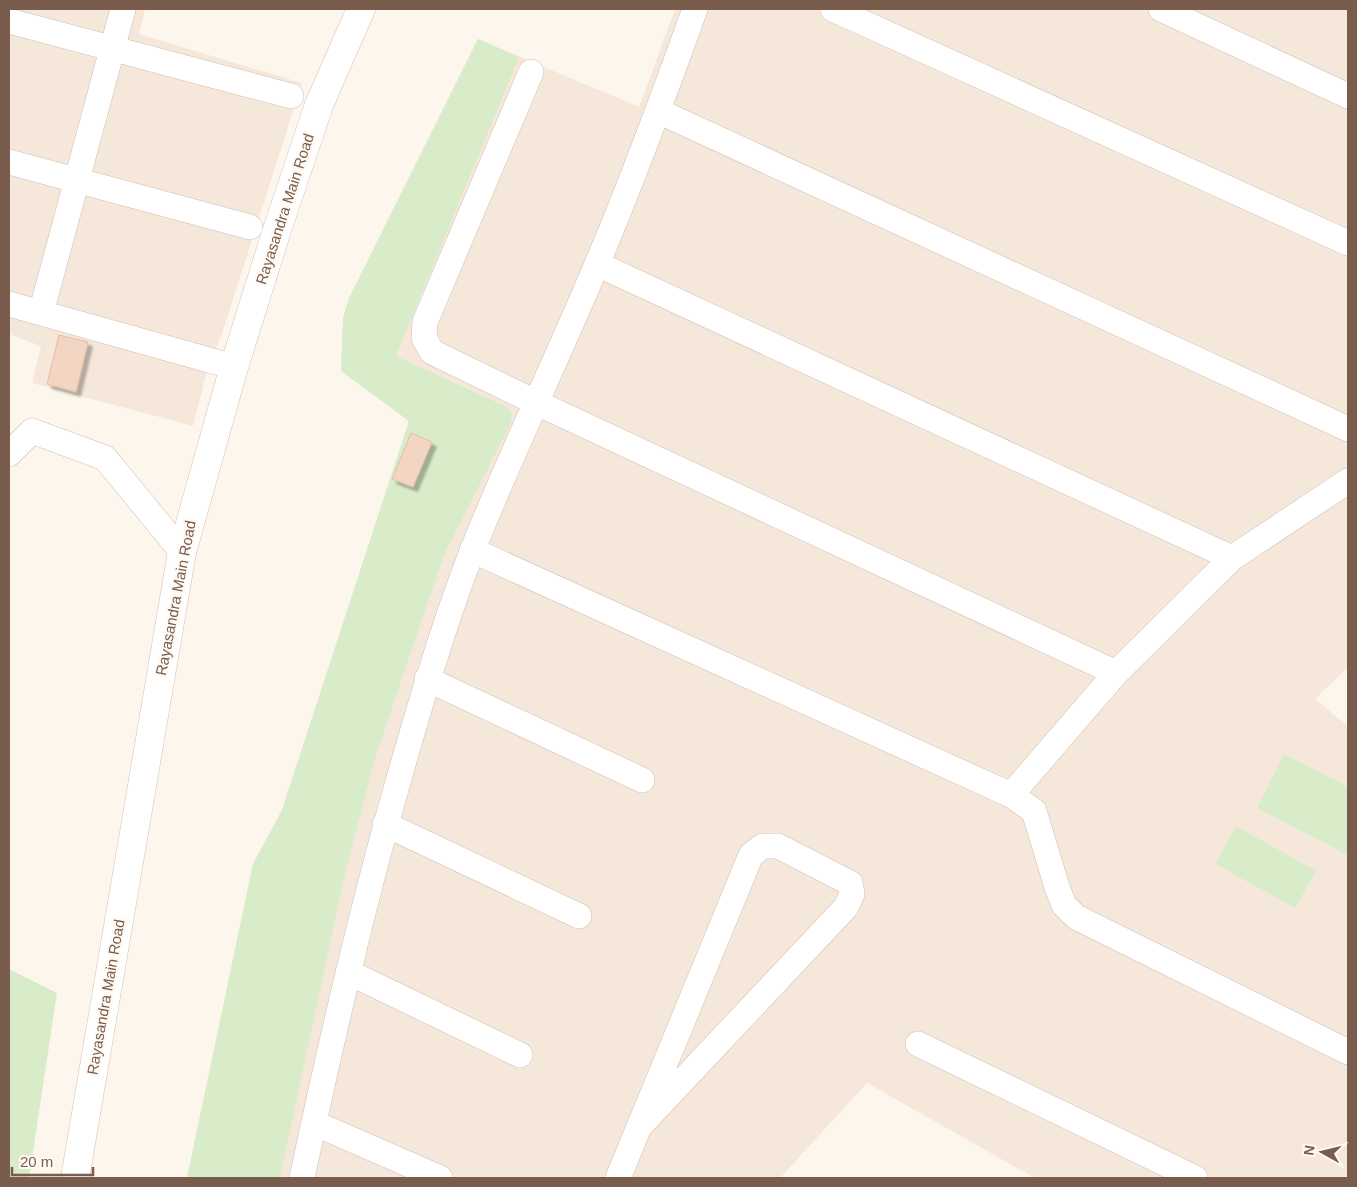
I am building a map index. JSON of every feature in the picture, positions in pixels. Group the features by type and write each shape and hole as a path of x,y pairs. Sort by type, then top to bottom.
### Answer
{"street":[{"path":"41,313 123,9"},
{"name":"Rayasandra Main Road","path":"75,1178 182,552 234,367 277,230 319,105 361,9"},
{"path":"302,1178 348,972 385,824 427,679 472,550 535,402 598,264 658,111 695,9"},
{"path":"833,9 1348,243"},
{"path":"1161,9 1348,96"},
{"path":"9,21 291,96"},
{"path":"531,72 425,322 424,338 432,352 535,402 1116,673"},
{"path":"658,111 1348,428"},
{"path":"9,162 250,227"},
{"path":"598,264 1232,558"},
{"path":"9,304 234,367"},
{"path":"9,454 32,431 105,458 182,552"},
{"path":"1011,795 1116,673 1232,558 1348,481"},
{"path":"472,550 1011,795 1034,811 1064,905 1076,917 1348,1052"},
{"path":"427,679 642,780"},
{"path":"385,824 579,916"},
{"path":"618,1178 639,1127 751,855 763,846 778,846 850,883 852,894 846,907 639,1127"},
{"path":"348,972 520,1055"},
{"path":"918,1044 1195,1178"},
{"path":"314,1123 440,1178"}],"shaded area":[{"path":"9,9 145,9 139,34 302,83 221,337 210,360 193,426 32,383 41,346 9,334"},
{"path":"675,9 1348,9 1348,667 1315,699 1348,726 1348,1178 1035,1178 867,1083 780,1178 187,1178 253,864 282,810 409,421 341,371 343,318 349,298 478,39 639,107"}],"green space":[{"path":"478,39 519,57 396,356 507,407 512,413 511,423 444,555 375,758 344,878 280,1178 187,1178 253,864 282,810 409,421 341,371 343,318 349,298"},
{"path":"1284,754 1348,787 1348,855 1257,808"},
{"path":"1236,826 1316,871 1295,908 1215,864"},
{"path":"9,969 57,993 29,1178 9,1178"}],"building":[{"path":"59,335 88,342 76,392 47,384"},
{"path":"411,433 432,442 413,487 392,479"}]}
